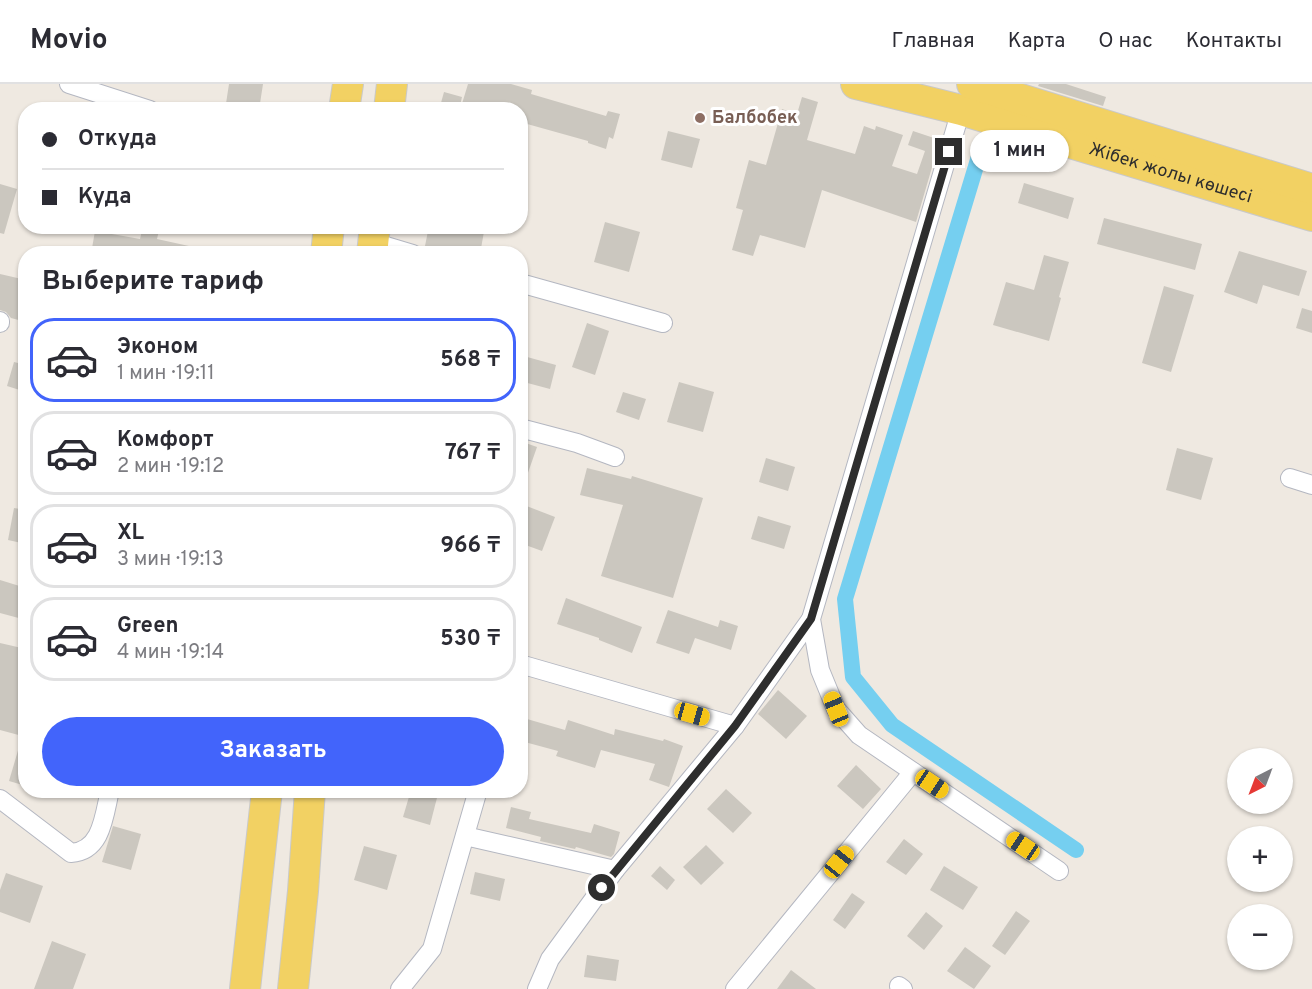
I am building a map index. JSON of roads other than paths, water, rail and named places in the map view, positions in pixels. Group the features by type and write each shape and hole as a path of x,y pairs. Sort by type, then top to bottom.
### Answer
{"main road":[{"path":"345,102 348,84"},
{"path":"390,102 392,84"},
{"name":"Жібек жолы көшесі","path":"856,84 967,97 1312,189"},
{"name":"Жібек жолы көшесі","path":"967,97 1312,216"},
{"path":"245,989 267,798"},
{"path":"293,989 310,798"}],"street":[{"path":"69,84 125,102"},
{"path":"537,989 550,959 615,870 735,726 811,619 967,97"},
{"path":"373,241 388,246"},
{"path":"528,286 663,323"},
{"path":"528,430 577,443 615,457"},
{"path":"1290,478 1312,485"},
{"path":"811,619 820,670 836,709 859,735 1059,871"},
{"path":"528,666 735,726"},
{"path":"735,989 914,772"},
{"path":"0,800 70,853 82,852 92,844 103,821 108,798"},
{"path":"400,989 432,949 476,798"},
{"path":"465,836 615,870"}],"waterway":[{"path":"980,153 845,599 853,677 892,725 1076,850"}],"place":[{"name":"Балбобек","path":"700,118"}]}
